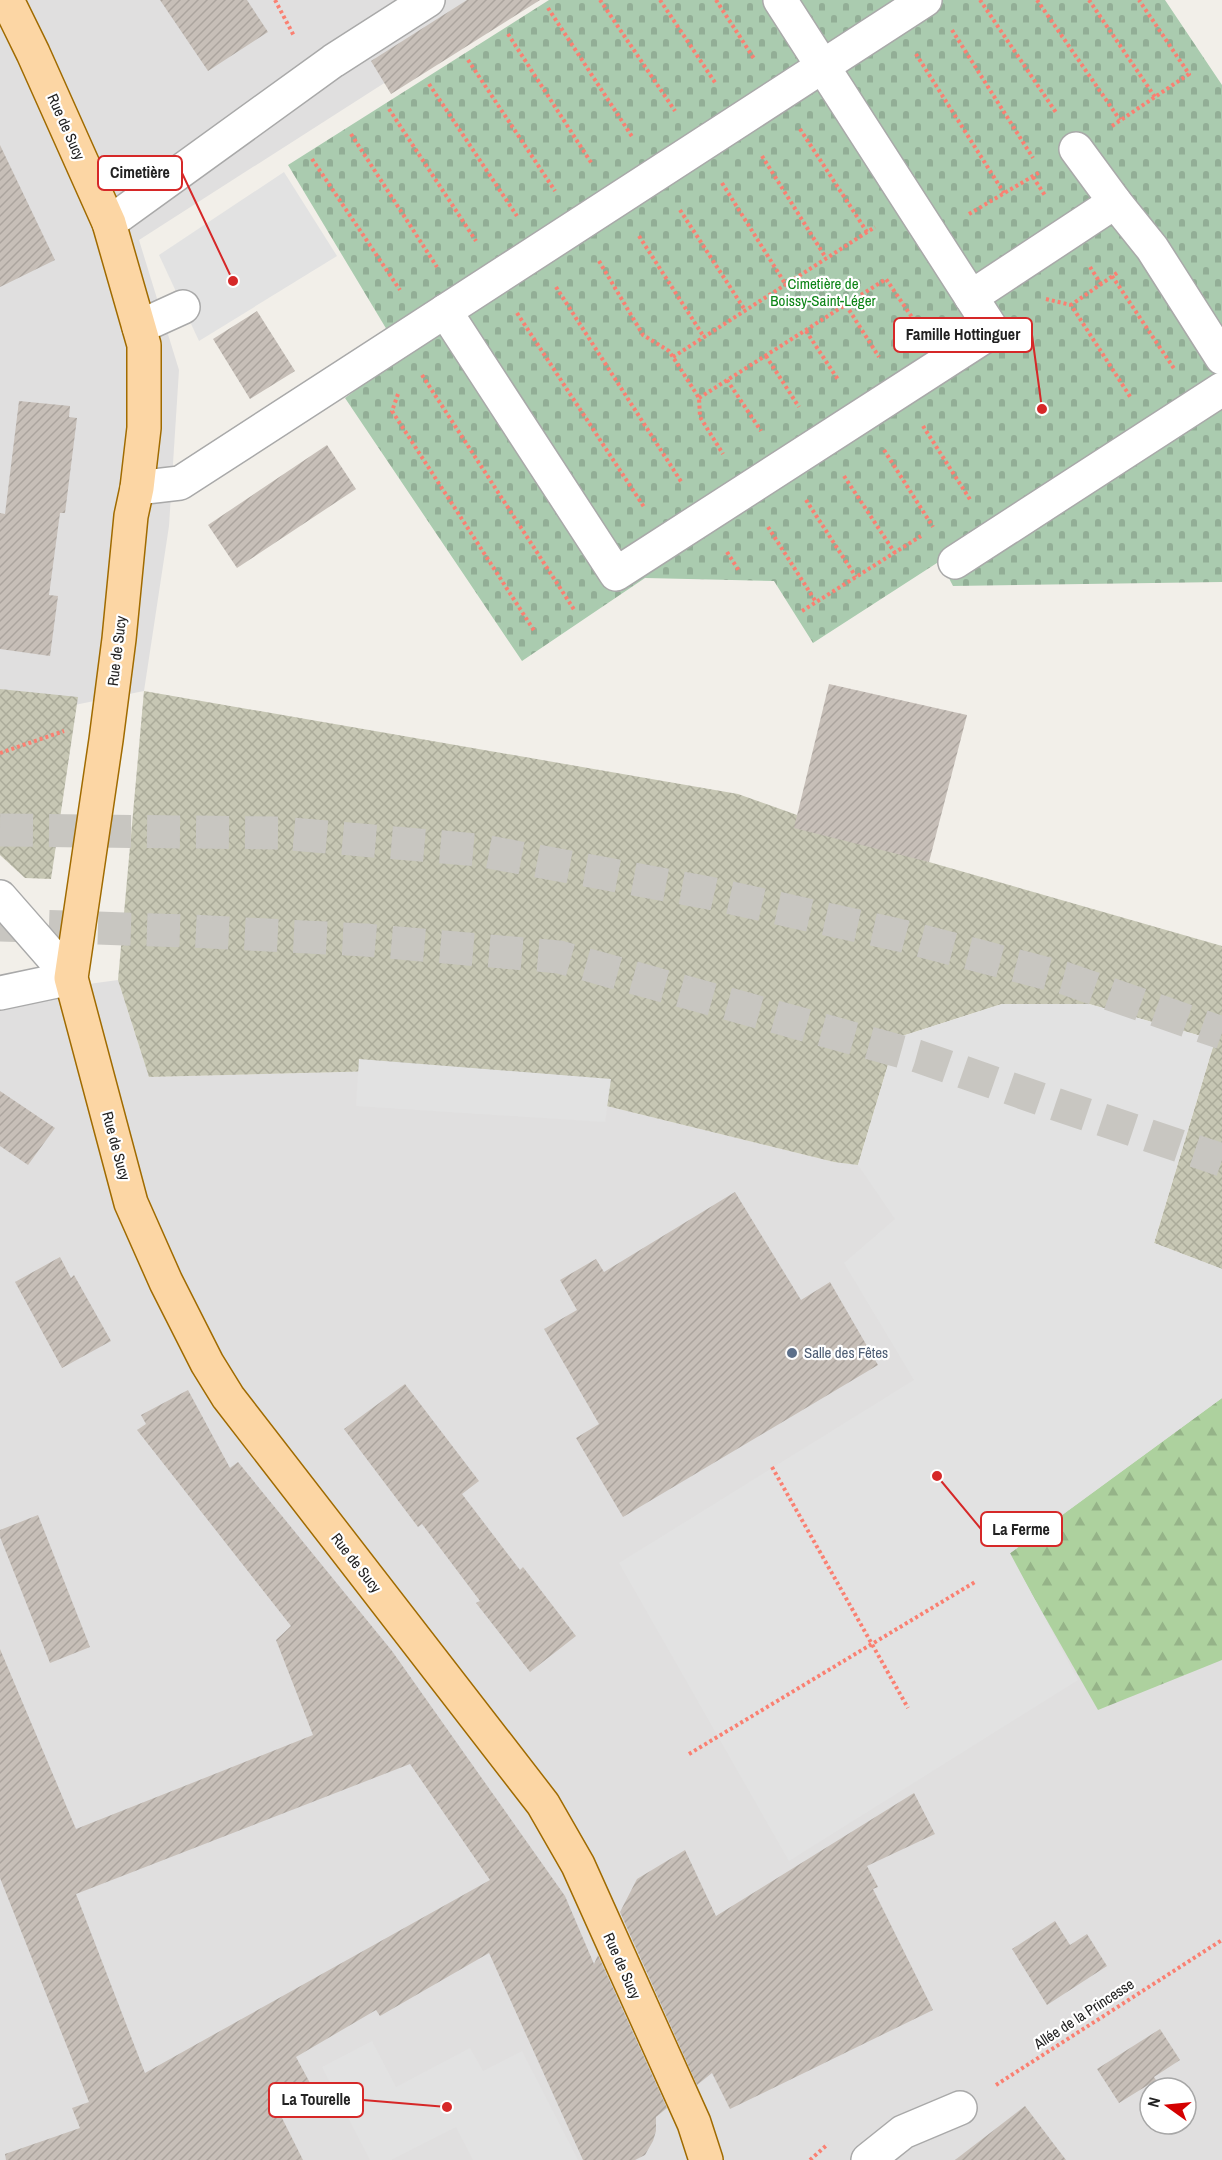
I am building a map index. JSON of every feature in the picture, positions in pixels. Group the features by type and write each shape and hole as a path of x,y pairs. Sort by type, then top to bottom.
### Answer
{"main road":[{"name":"Rue de Sucy","path":"7,0 109,223 144,345 144,428 137,488 131,516 106,741 71,978 131,1203 166,1282 207,1363 228,1397 543,1804 578,1865 694,2123 706,2160"}],"street":[{"path":"109,223 333,60 428,0"},
{"path":"432,319 616,574 993,331 780,0"},
{"path":"137,488 180,483 894,19 935,10"},
{"path":"1076,149 1114,202 1152,249 1222,357"},
{"path":"971,297 1114,202"},
{"path":"139,327 183,307"},
{"path":"955,562 1222,389"},
{"path":"0,897 71,978 0,993"},
{"path":"868,2160 903,2132 960,2108"}],"path":[{"path":"980,0 1060,118"},
{"path":"1037,0 1120,120"},
{"path":"1089,0 1155,97"},
{"path":"935,10 1036,161"},
{"path":"894,19 1004,193"},
{"path":"468,60 577,225 644,335 669,351 674,357 699,398 700,417 816,602"},
{"path":"429,84 740,572"},
{"path":"390,109 667,542"},
{"path":"351,134 432,319 423,376 575,611"},
{"path":"312,159 432,319"},
{"path":"674,357 884,222"},
{"path":"1131,398 1071,305 1152,249"},
{"path":"1112,276 1176,371"},
{"path":"699,398 886,279 943,363"},
{"path":"415,381 423,376"},
{"path":"399,392 392,411 535,632"},
{"path":"973,504 981,498"},
{"path":"802,611 934,528"},
{"path":"0,753 67,730 106,741"},
{"path":"772,1467 908,1708"},
{"path":"689,1754 975,1582"},
{"name":"Allée de la Princesse","path":"960,2108 1222,1940"}],"shaded area":[{"path":"0,0 514,0 139,240 179,370 169,526 144,691 0,720"},
{"path":"284,172 337,256 199,341 159,255"},
{"path":"0,689 78,697 51,879 25,878 0,855"},
{"path":"144,691 738,794 929,862 1222,946 1222,1269 1154,1243 1215,1040 1089,1004 1002,1004 896,1038 858,1165 834,1162 456,1069 149,1077 118,980"},
{"path":"118,980 149,1077 456,1069 834,1162 981,1178 1222,1269 1222,2160 0,2160 0,996"},
{"path":"1002,1004 1089,1004 1215,1040 1154,1243 1222,1269 1222,1398 1010,1553 1078,1680 789,1861 619,1563 914,1380 844,1263 895,1219 858,1165 896,1038"},
{"path":"359,1059 611,1079 605,1122 356,1106"},
{"path":"372,2041 396,2087 470,2048 483,2071 522,2051 578,2160 473,2160 456,2127 391,2160 370,2160 322,2067"}],"green space":[{"name":"Cimetière de Boissy-Saint-Léger","path":"549,0 1165,0 1222,85 1222,582 953,586 940,561 813,643 774,581 645,578 522,661 345,398 402,355 288,165"},
{"path":"1222,1398 1222,1660 1098,1710 1009,1554"}],"building":[{"path":"160,0 247,0 268,32 208,71"},
{"path":"467,0 540,0 391,94 371,61"},
{"path":"0,145 55,260 0,287"},
{"path":"257,311 295,371 250,399 213,339"},
{"path":"19,401 70,406 69,417 77,418 65,513 60,513 49,595 58,596 50,656 0,649 0,513 5,514"},
{"path":"327,445 356,489 237,568 208,525"},
{"path":"829,684 967,715 929,862 794,828"},
{"path":"0,1091 55,1128 28,1165 0,1146"},
{"name":"Salle des Fêtes","path":"735,1192 801,1300 830,1282 878,1365 623,1517 576,1438 599,1424 544,1329 577,1310 560,1280 596,1259 604,1272"},
{"path":"60,1257 71,1278 74,1275 111,1341 62,1368 15,1282"},
{"path":"405,1384 479,1481 462,1494 520,1570 523,1567 576,1636 530,1672 476,1603 480,1601 422,1524 418,1527 344,1429"},
{"path":"188,1390 230,1468 238,1462 392,1651 565,1896 594,1964 598,1955 667,2108 656,2117 656,2131 645,2155 635,2160 583,2160 489,1953 380,2016 376,2010 296,2057 316,2094 280,2114 303,2160 6,2160 5,2154 80,2128 72,2108 89,2102 0,1878 0,1649 76,1829 313,1735 276,1640 291,1626 137,1430 146,1424 141,1415","holes":["410,1764 490,1880 145,2073 76,1894"]},
{"path":"38,1515 90,1647 50,1663 0,1537 0,1530"},
{"path":"914,1793 935,1834 867,1866 878,1887 873,1889 933,2010 730,2109 712,2073 697,2085 620,1912 637,1879 685,1850 716,1916"},
{"path":"1055,1921 1070,1945 1087,1934 1107,1966 1047,2005 1012,1949"},
{"path":"1160,2029 1180,2060 1156,2076 1138,2076 1138,2091 1119,2103 1097,2069"},
{"path":"1025,2106 1066,2160 955,2160"}],"tunnel":[{"path":"0,830 280,833 478,850 709,893 903,936 1064,978 1222,1033"},
{"path":"0,925 365,940 559,957 917,1056 1222,1160"}],"place":[{"name":"Cimetière","path":"233,281"},
{"name":"Famille Hottinguer","path":"1042,409"},
{"name":"Salle des Fêtes","path":"792,1353"},
{"name":"La Ferme","path":"937,1476"},
{"name":"La Tourelle","path":"447,2107"}]}
